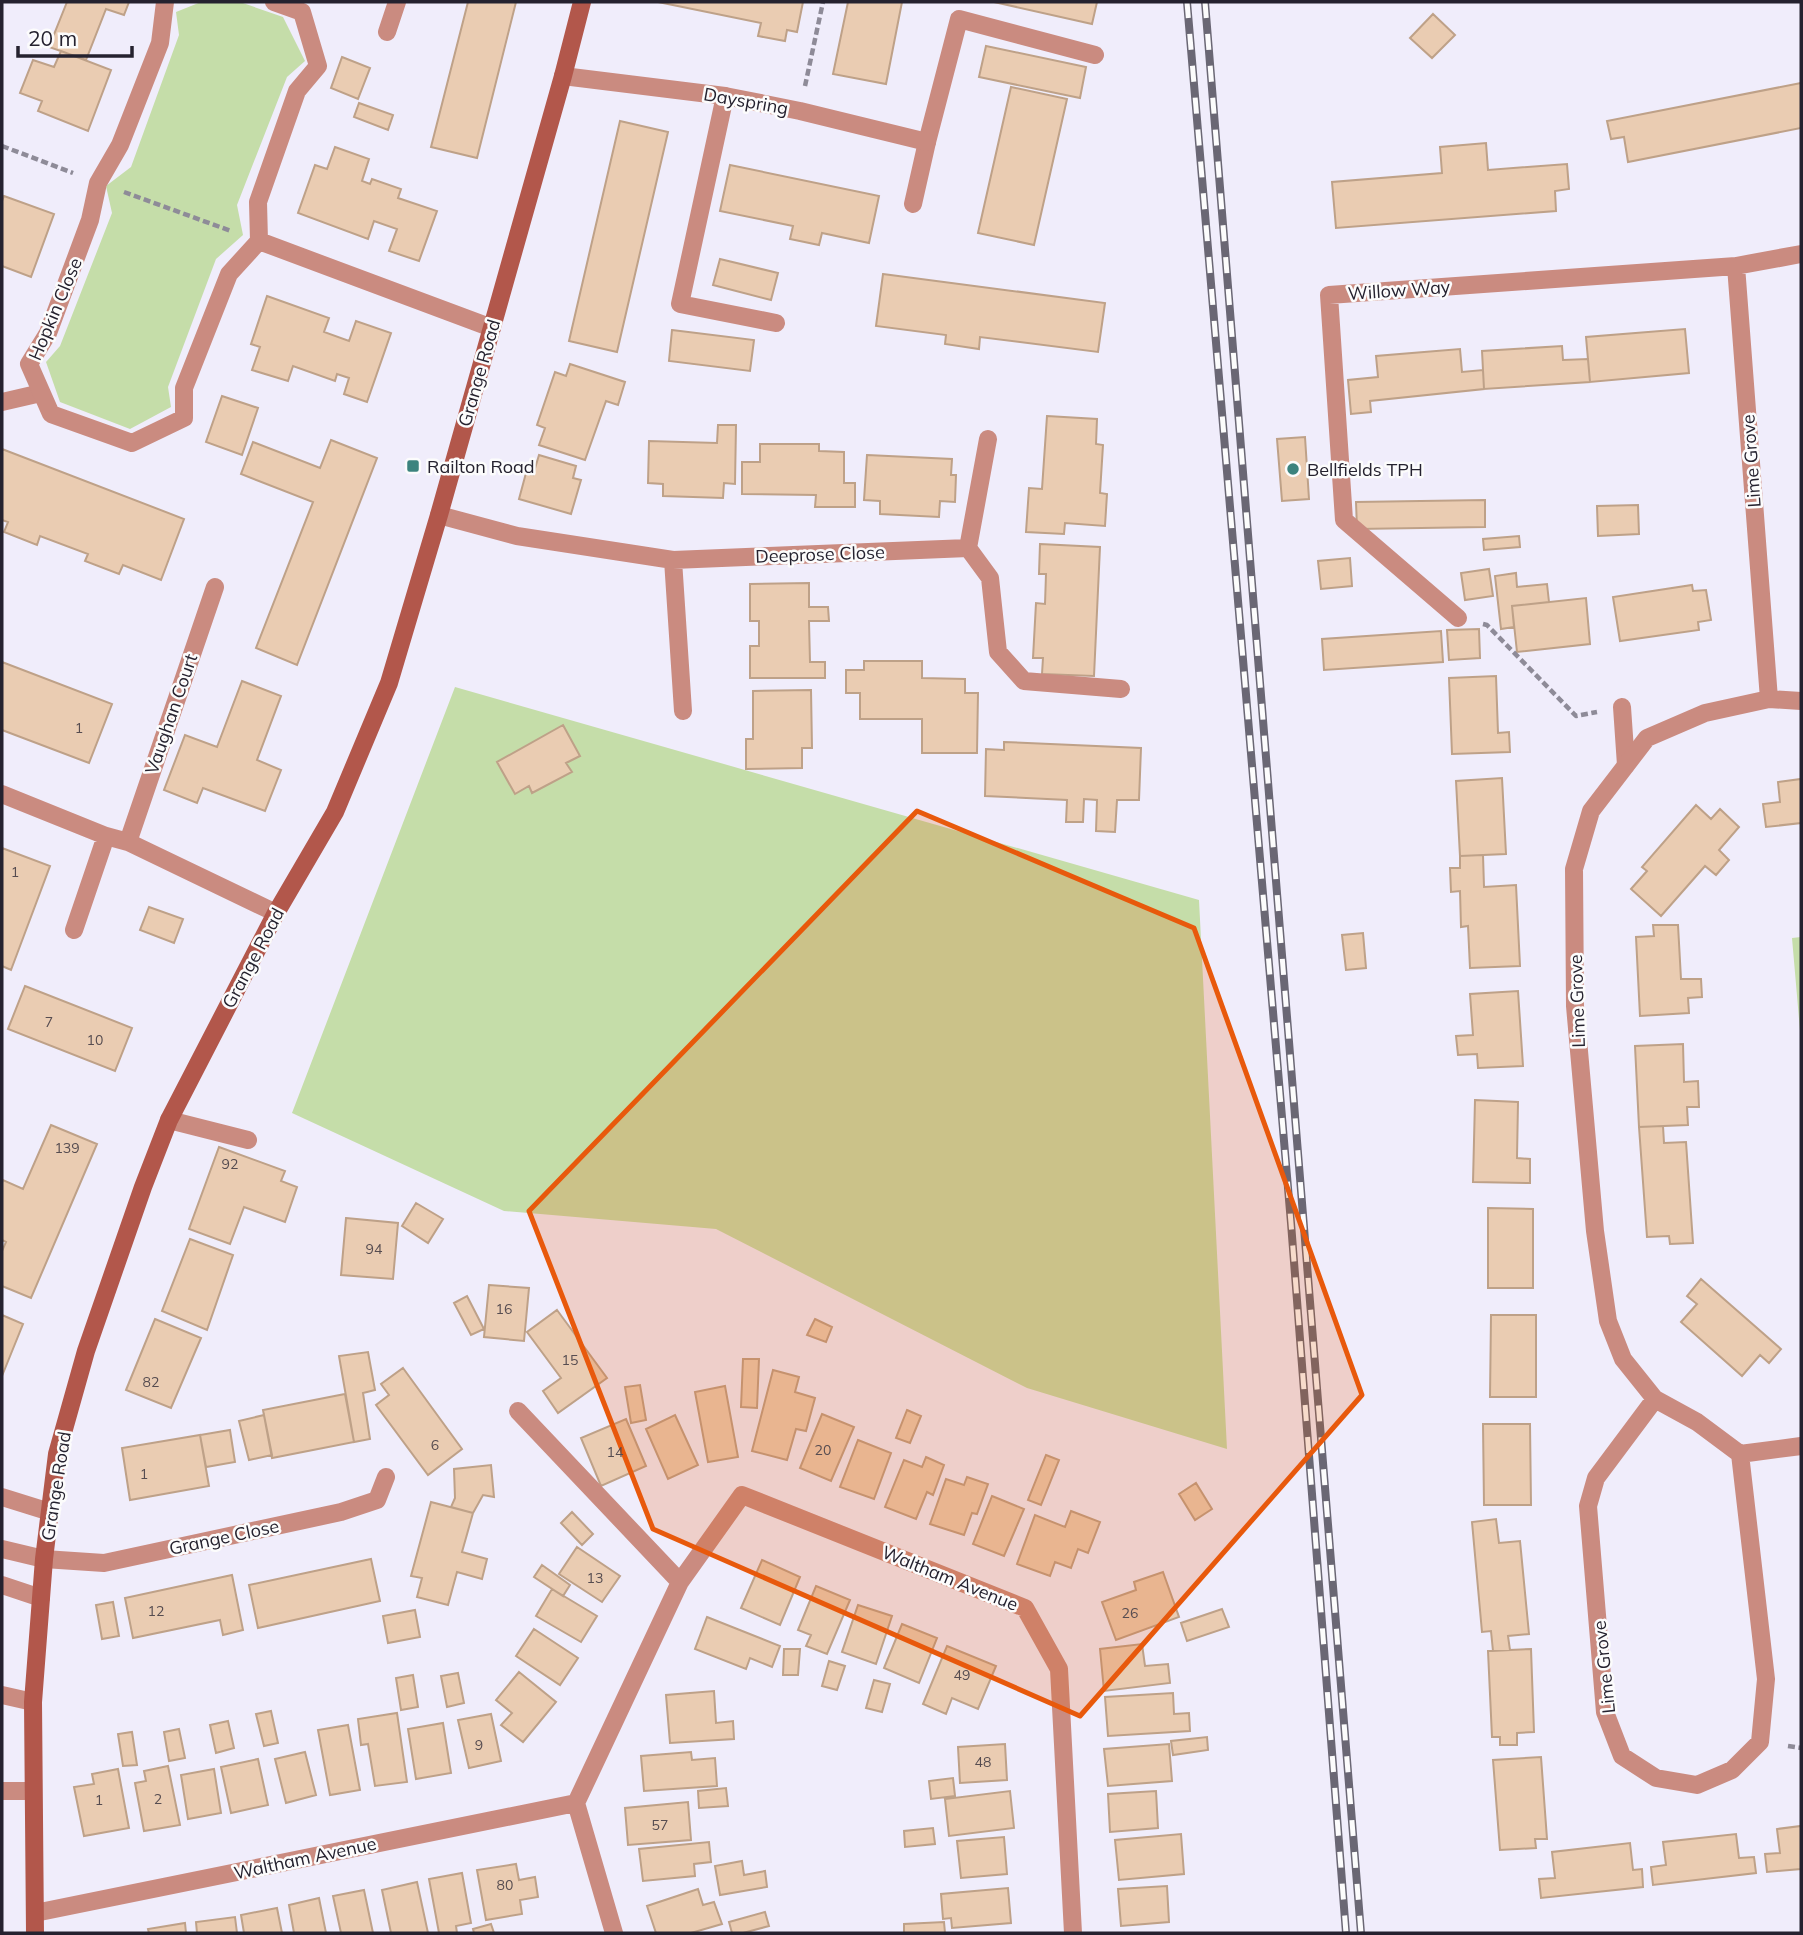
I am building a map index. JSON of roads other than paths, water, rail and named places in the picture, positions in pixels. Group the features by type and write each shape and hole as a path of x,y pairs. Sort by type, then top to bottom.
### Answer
{"street":[{"name":"Hopkin Close","path":"165,2 160,43 120,145 98,183 90,219 52,321 29,364 51,414 132,443 184,418 184,388 229,274 259,241"},
{"path":"274,2 302,12 318,66 297,91 258,202 259,241 492,328"},
{"path":"387,32 397,2"},
{"name":"Grange Road","path":"35,1933 33,1702 44,1559 57,1454 86,1351 169,1120 276,914 335,812 389,682 439,515 582,2"},
{"path":"913,204 959,19 1095,55"},
{"name":"Dayspring","path":"563,76 725,96 927,142"},
{"path":"725,96 680,304 776,323"},
{"name":"Willow Way","path":"1458,618 1344,520 1329,295 1735,266 1801,254"},
{"name":"Lime Grove","path":"1735,266 1769,699"},
{"path":"2,402 41,393"},
{"path":"988,439 968,548 990,578 998,652 1024,681 1121,689"},
{"name":"Deeprose Close","path":"439,515 517,536 673,560 968,548"},
{"path":"673,560 683,711"},
{"name":"Vaughan Court","path":"128,842 215,587"},
{"name":"Lime Grove","path":"1655,1399 1596,1478 1588,1506 1605,1712 1622,1756 1656,1778 1696,1785 1732,1770 1759,1742 1766,1679 1740,1454 1697,1422 1655,1399 1623,1359 1608,1321 1595,1231 1575,1006 1574,869 1591,811 1647,738 1705,713 1769,699 1801,701"},
{"path":"1622,707 1626,765"},
{"path":"2,794 106,836 128,842 276,914"},
{"path":"74,930 106,836"},
{"path":"169,1120 248,1140"},
{"path":"519,1411 680,1582"},
{"path":"1740,1454 1801,1446"},
{"name":"Grange Close","path":"44,1559 104,1563 341,1512 377,1500 386,1476"},
{"name":"Waltham Avenue","path":"35,1913 576,1802 680,1582 742,1495 1025,1608 1059,1669 1073,1933"},
{"path":"2,1497 50,1512"},
{"path":"2,1549 44,1559"},
{"path":"2,1584 41,1598"},
{"path":"2,1695 33,1702"},
{"path":"2,1791 33,1791"},
{"path":"576,1802 614,1933"}],"railway":[{"path":"1187,2 1291,1223 1346,1933"},
{"path":"1205,2 1361,1933"}],"place":[{"name":"Railton Road","path":"413,466"},
{"name":"Bellfields TPH","path":"1293,469"}]}
